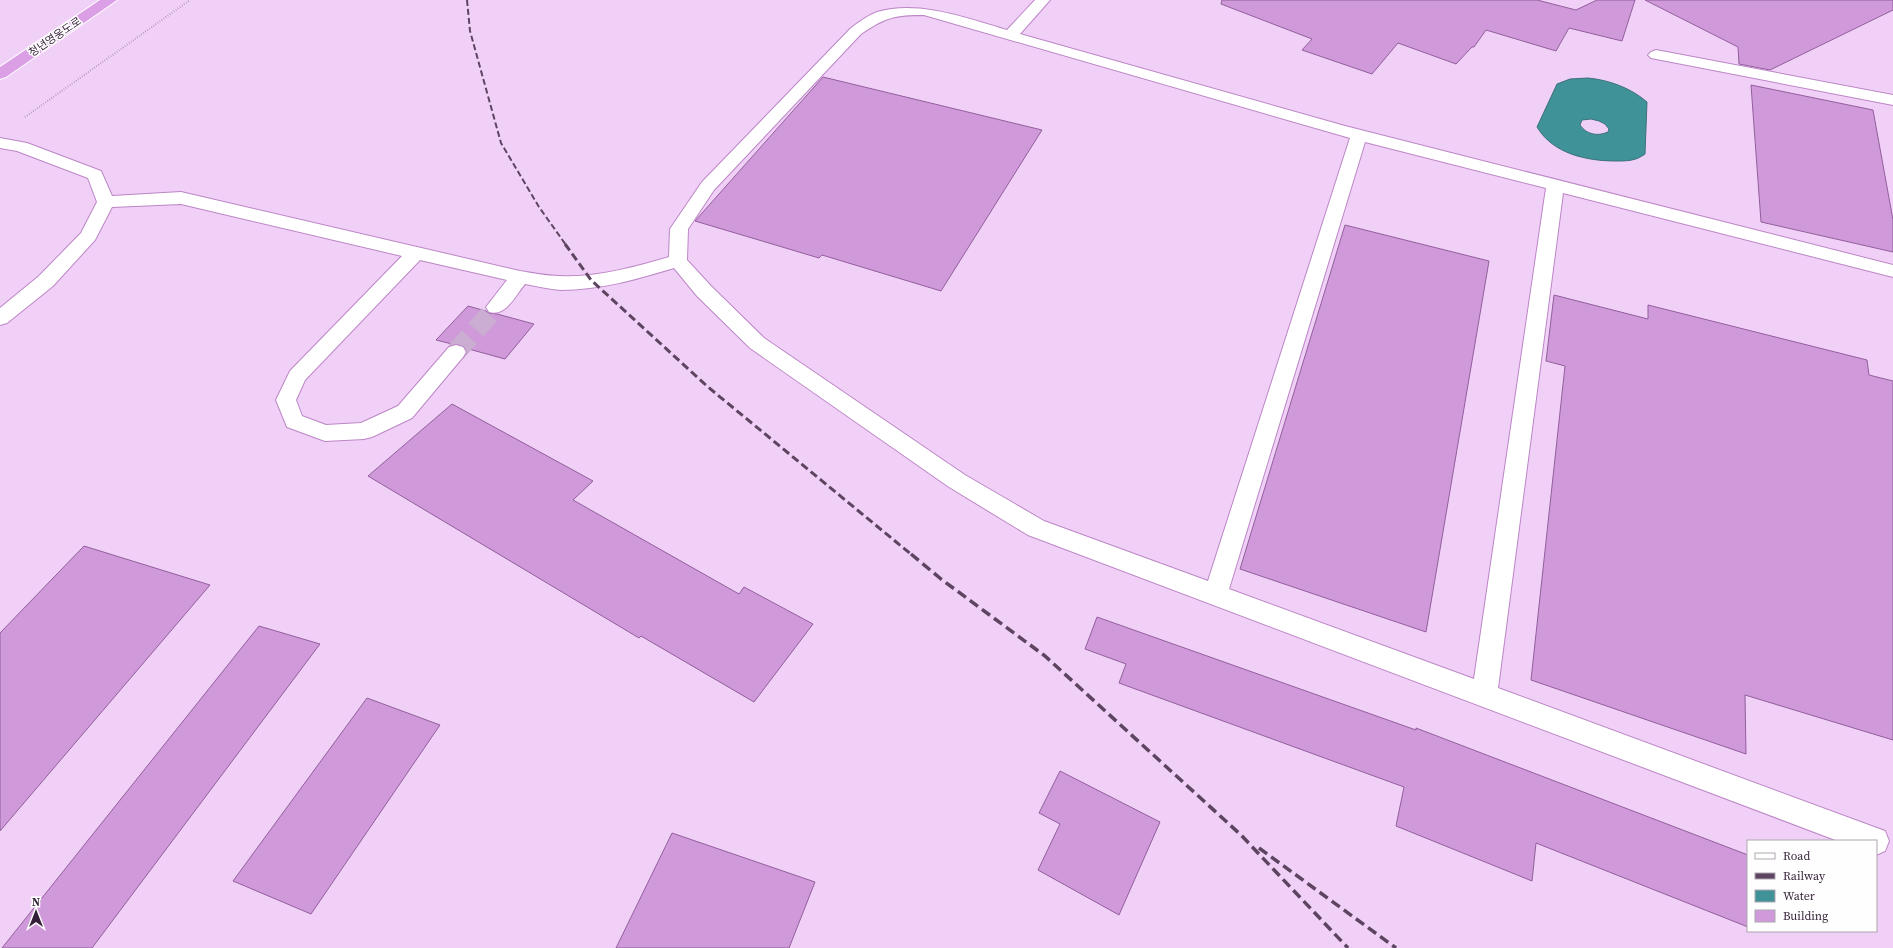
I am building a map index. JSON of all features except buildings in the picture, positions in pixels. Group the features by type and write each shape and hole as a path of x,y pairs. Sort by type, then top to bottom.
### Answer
{"highway":[{"name":"청년영웅도로","path":"0,74 110,0"}],"street":[{"path":"886,0 1359,135 1893,270"},
{"path":"1011,35 1043,0"},
{"path":"924,11 894,11 875,17 856,31 708,186 679,229 678,261 704,291 757,343 957,482 1036,528 1215,596 1873,840"},
{"path":"1656,55 1893,100"},
{"path":"1215,596 1359,135"},
{"path":"0,143 21,147 95,175 106,202 90,236 46,281 0,318"},
{"path":"1484,696 1556,185"},
{"path":"106,202 181,198 520,277 560,282 591,280 642,272 678,261"},
{"path":"416,253 297,376 286,400 294,422 325,433 364,431 405,412 456,352"},
{"path":"496,307 520,277"},
{"path":"1877,841 1893,848"}],"path":[{"path":"19,121 190,0"}],"water":[{"path":"1588,78 1612,83 1627,89 1647,102 1645,154 1628,161 1605,161 1582,157 1561,150 1544,136 1537,127 1557,84 1570,79","holes":["1591,119 1605,124 1609,129 1608,132 1604,134 1592,134 1585,131 1580,125 1582,120"]}],"tunnel":[{"path":"456,352 496,307"}],"railway":[{"path":"467,0 470,31 501,143 539,207 566,245"},
{"path":"565,244 591,280 708,387 912,555"},
{"path":"911,554 941,579 1045,656 1241,835 1348,948"},
{"path":"1259,848 1396,948"}]}
